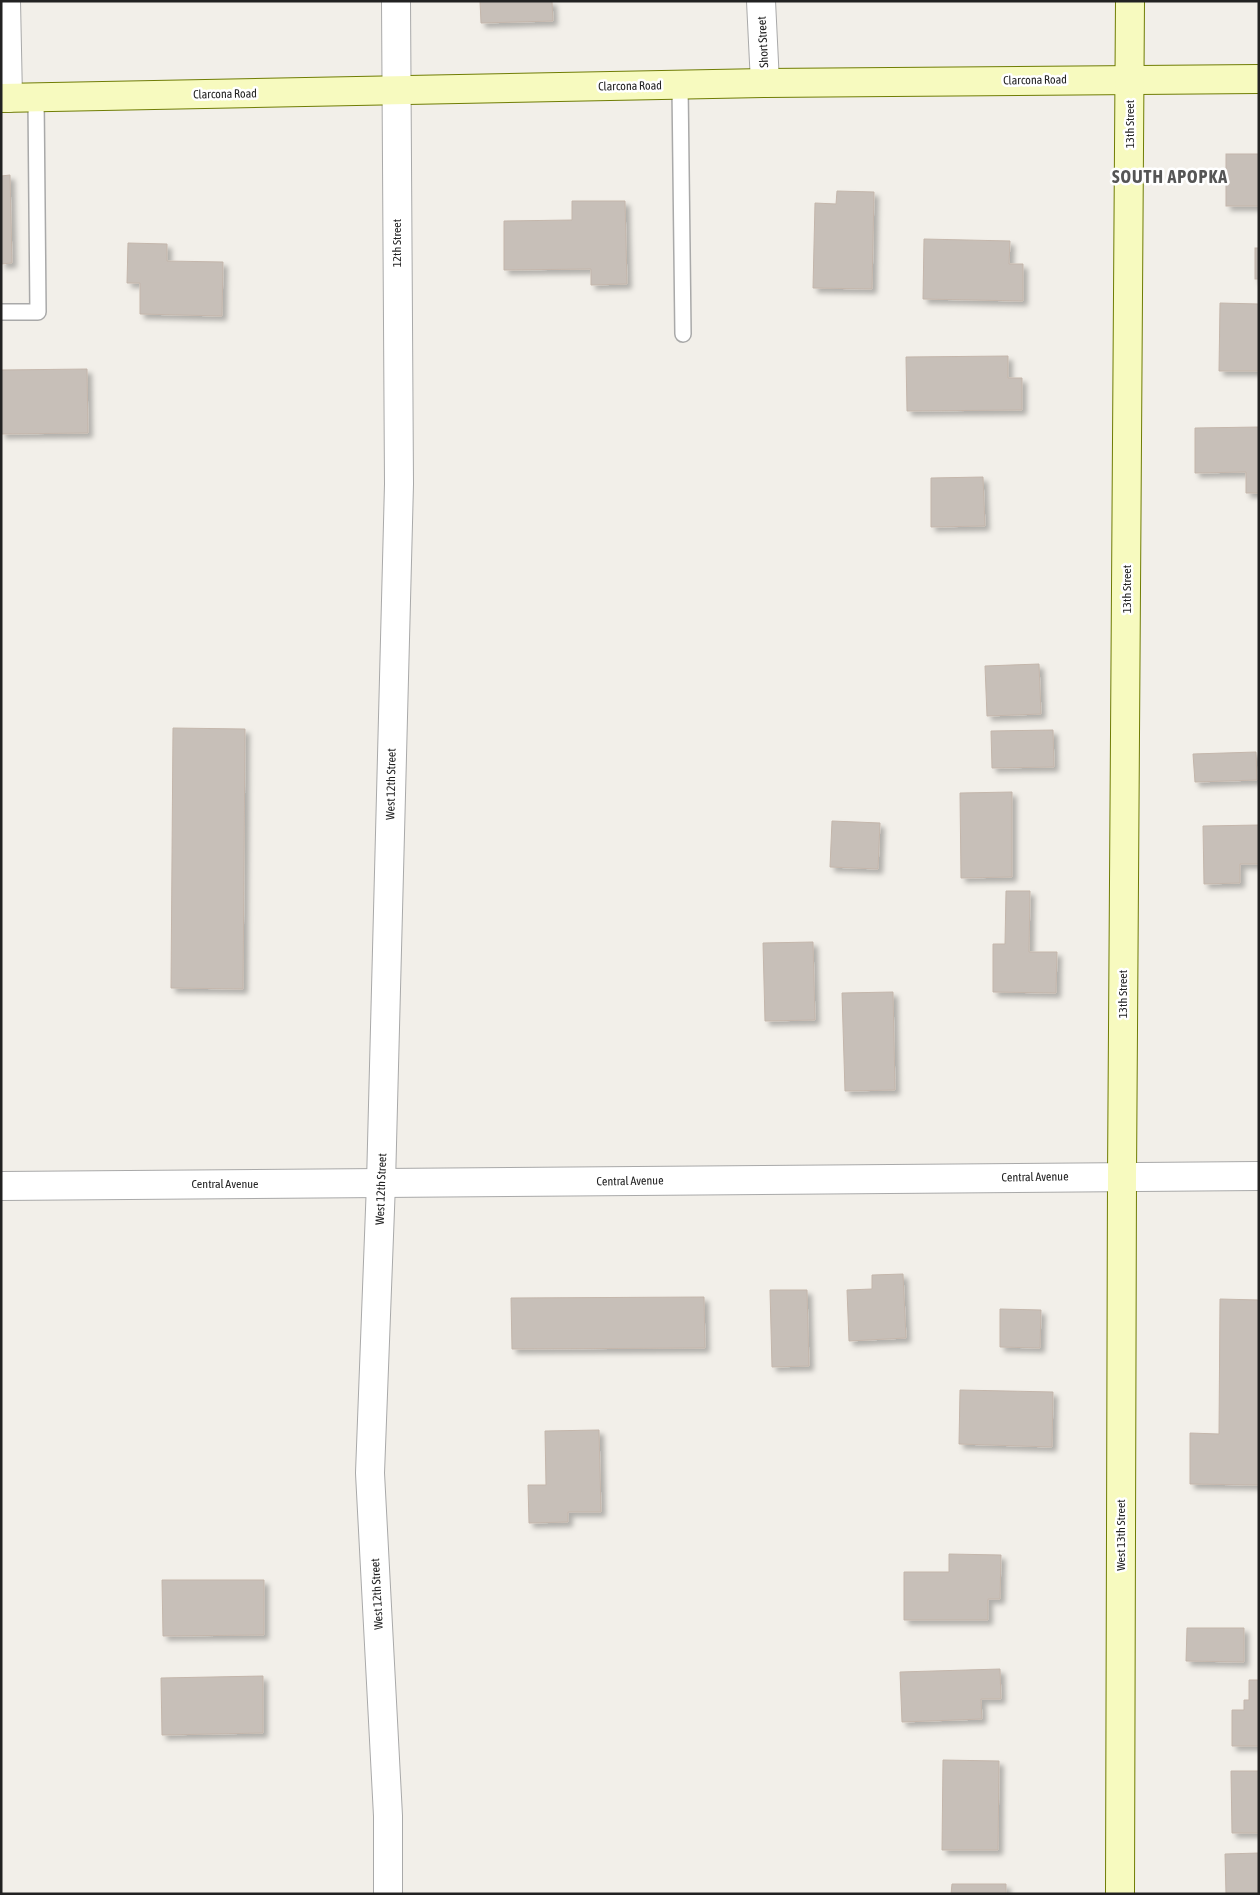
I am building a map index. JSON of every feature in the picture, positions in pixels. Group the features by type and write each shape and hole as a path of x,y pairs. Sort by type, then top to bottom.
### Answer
{"street":[{"path":"4,98 6,1"},
{"name":"12th Street","path":"396,1 399,484"},
{"name":"Short Street","path":"761,1 765,83"},
{"name":"13th Street","path":"1122,1176 1130,1"},
{"name":"Clarcona Road","path":"4,98 765,83 1259,79"},
{"name":"West 12th Street","path":"388,1894 388,1816 370,1473 381,1183 399,484"},
{"name":"West 13th Street","path":"1120,1894 1122,1176"},
{"name":"Central Avenue","path":"1,1186 1259,1176"}],"lane":[{"path":"680,85 682,334"},
{"path":"1,312 38,312 36,97"}],"building":[{"path":"480,1 552,1 553,21 481,23"},
{"path":"1226,154 1259,154 1259,206 1226,206"},
{"path":"10,175 12,263 1,264 1,176"},
{"path":"837,191 874,192 872,289 813,288 815,203 836,204"},
{"path":"572,201 625,201 627,284 591,285 591,269 504,270 504,221 572,220"},
{"path":"924,239 1010,241 1009,264 1023,264 1023,301 923,299"},
{"path":"128,243 167,244 167,261 223,262 222,316 140,314 140,283 127,283"},
{"path":"1255,248 1259,248 1259,279 1255,279"},
{"path":"1220,303 1259,304 1259,371 1219,371"},
{"path":"1008,356 1008,378 1022,378 1022,410 907,411 906,357"},
{"path":"87,369 88,433 1,434 1,370"},
{"path":"1259,427 1259,493 1246,493 1246,472 1195,473 1195,428"},
{"path":"983,477 985,526 931,527 931,478"},
{"path":"1039,664 1041,714 987,716 985,666"},
{"path":"173,728 245,729 243,989 171,988"},
{"path":"1053,730 1054,767 992,768 991,731"},
{"path":"1256,752 1257,780 1195,782 1193,754"},
{"path":"1012,792 1012,877 961,878 960,793"},
{"path":"832,821 880,823 878,869 830,867"},
{"path":"1259,825 1259,864 1240,864 1240,883 1204,884 1203,826"},
{"path":"1006,891 1030,891 1029,952 1057,952 1056,993 993,992 993,944 1005,944"},
{"path":"813,942 815,1020 765,1021 763,943"},
{"path":"893,992 895,1090 845,1091 842,993"},
{"path":"903,1274 906,1338 849,1341 847,1290 872,1289 872,1275"},
{"path":"770,1290 807,1290 809,1366 772,1367"},
{"path":"704,1297 705,1348 512,1349 511,1298"},
{"path":"1220,1299 1259,1300 1259,1485 1190,1484 1190,1433 1219,1434"},
{"path":"1000,1309 1041,1310 1040,1348 1000,1347"},
{"path":"960,1390 1053,1392 1052,1447 959,1444"},
{"path":"599,1430 601,1512 568,1512 568,1522 529,1523 528,1485 546,1485 545,1431"},
{"path":"949,1554 1001,1555 1000,1599 988,1599 988,1620 904,1620 904,1572 949,1572"},
{"path":"162,1580 264,1580 264,1635 163,1636"},
{"path":"1187,1628 1244,1628 1244,1662 1186,1661"},
{"path":"1000,1669 1001,1699 981,1699 982,1719 902,1722 900,1672"},
{"path":"263,1676 263,1733 162,1735 161,1678"},
{"path":"1249,1680 1259,1680 1259,1746 1232,1746 1232,1710 1244,1710 1244,1700 1249,1700"},
{"path":"943,1760 999,1761 998,1850 942,1850"},
{"path":"1231,1771 1259,1771 1259,1833 1232,1833"},
{"path":"1259,1853 1259,1894 1226,1894 1225,1854"},
{"path":"952,1884 1006,1884 1006,1894 951,1894"}],"district":[{"name":"SOUTH APOPKA","path":"1170,176"}]}
